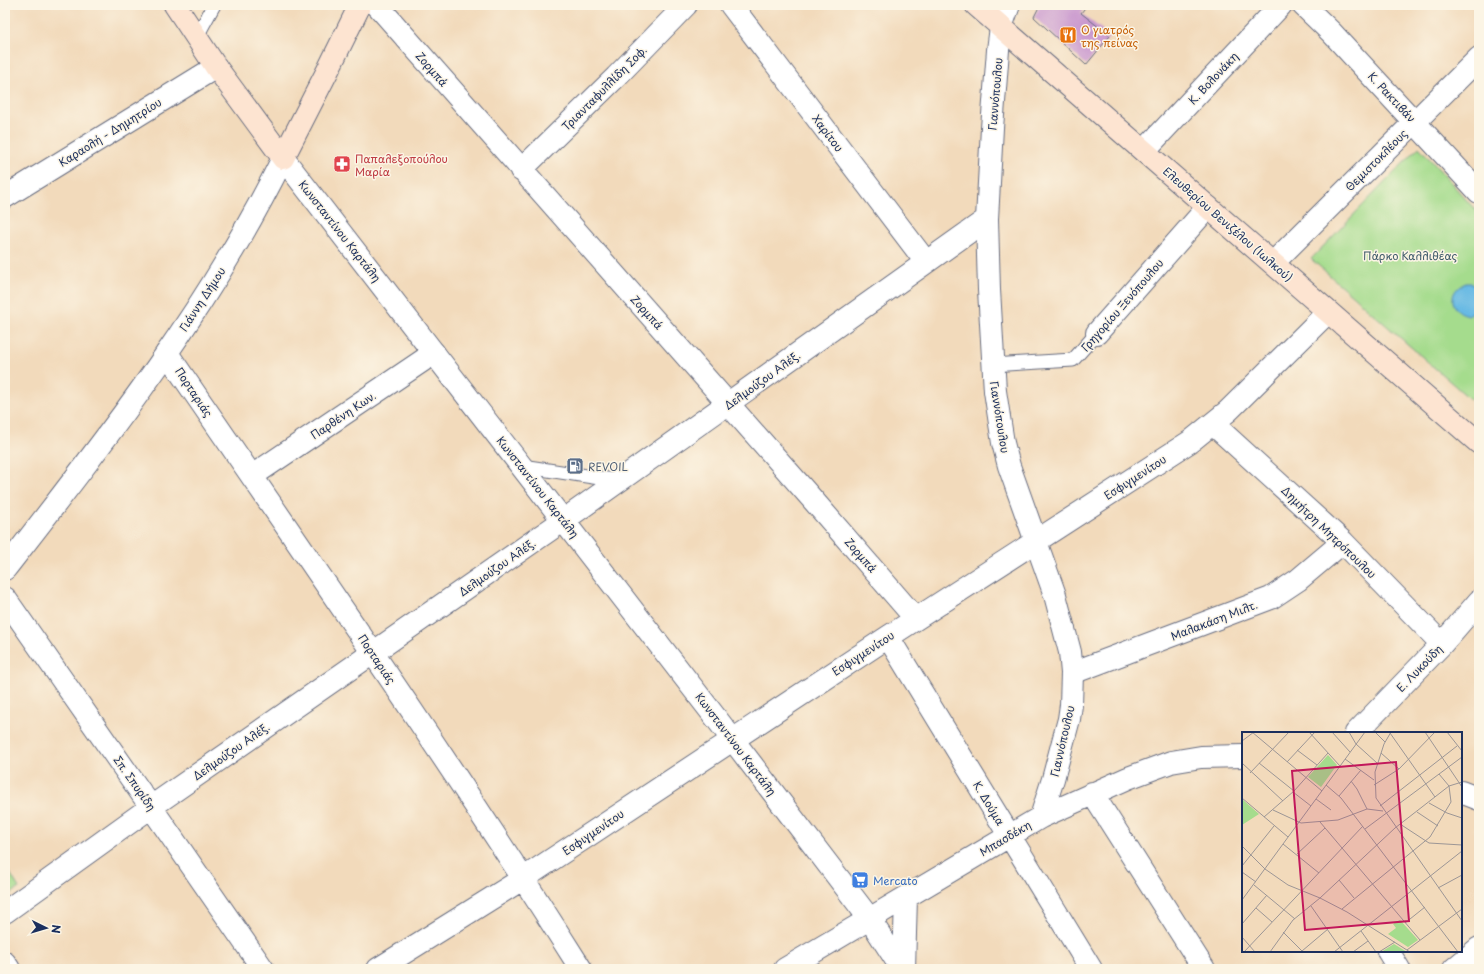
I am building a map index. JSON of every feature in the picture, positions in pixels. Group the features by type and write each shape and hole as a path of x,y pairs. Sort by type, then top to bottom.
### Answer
{"main road":[{"name":"Κωνσταντίνου Καρτάλη","path":"174,5 216,67 283,158"},
{"name":"Γιάννη Δήμου","path":"283,158 360,5"},
{"name":"Ελευθερίου Βενιζέλου (Ιωλκού)","path":"976,5 1479,443"}],"street":[{"name":"Ζορμπά","path":"377,5 916,619"},
{"name":"Τριανταφυλλίδη Σοφ.","path":"521,170 616,78 686,5"},
{"name":"Χαρίτου","path":"731,5 926,262"},
{"name":"Γιαννόπουλου","path":"1010,5 1001,27 987,219 992,365 1002,443 1017,491 1055,595 1070,652 1072,673 1072,699 1069,718 1053,779 1041,816"},
{"name":"Κ. Βολονάκη","path":"1144,151 1281,5"},
{"name":"Κ. Ρακτιβάν","path":"1303,5 1332,33 1479,192"},
{"name":"Θεμιστοκλέους","path":"1273,264 1414,121 1479,58"},
{"name":"Καραολή - Δημητρίου","path":"5,197 216,67"},
{"name":"Γιάννη Δήμου","path":"5,568 92,457 167,353 230,255 262,201 283,158"},
{"name":"Κωνσταντίνου Καρτάλη","path":"283,158 733,740 869,918 903,969"},
{"name":"Γρηγορίου Ξενόπουλου","path":"1097,333 1208,207"},
{"name":"Δελμούζου Αλέξ.","path":"5,912 151,806 564,520 987,219"},
{"name":"Εσφιγμενίτου","path":"378,969 524,878 888,637 1191,441 1228,411 1328,312"},
{"name":"Πορταριάς","path":"167,353 373,653 524,878 581,969"},
{"name":"Παρθένη Κων.","path":"252,476 434,353"},
{"name":"Δημήτρη Μητρόπουλου","path":"1213,424 1343,542 1442,644"},
{"name":"Μαλακάση Μιλτ.","path":"1072,673 1271,598 1298,580 1343,542"},
{"name":"Σπ. Σπυρίδη","path":"5,598 263,969"},
{"name":"Ε. Λυκούδη","path":"1357,732 1442,644 1479,601"},
{"name":"Κ. Δούμα","path":"888,637 1091,969"},
{"name":"Μπασδέκη","path":"785,969 1041,816 1128,778 1171,762 1201,757 1242,756"},
{"path":"1462,792 1479,799"},
{"path":"1092,793 1204,969"},
{"path":"903,969 906,897"},
{"path":"1454,969 1479,948"},
{"path":"1389,952 1398,969"},
{"path":"5,963 9,969"}],"lane":[{"path":"196,38 214,5"},
{"name":"Γρηγορίου Ξενόπουλου","path":"992,365 1073,360 1097,333"},
{"path":"522,466 619,481"}],"green space":[{"name":"Πάρκο Καλλιθέας","path":"1419,147 1479,214 1479,407 1311,259"},
{"path":"5,865 19,888 5,898"}],"water":[{"path":"1466,283 1471,283 1479,287 1479,311 1469,315 1457,310 1453,300 1453,295 1456,291 1460,286"}],"building":[{"path":"1040,5 1087,5 1081,13 1110,36 1086,65 1034,17"}],"place":[{"name":"Ο γιατρός της πείνας","path":"1068,35"},
{"name":"Παπαλεξοπούλου Μαρία","path":"342,164"},
{"name":"REVOIL","path":"575,466"},
{"name":"Mercato","path":"860,880"}]}
